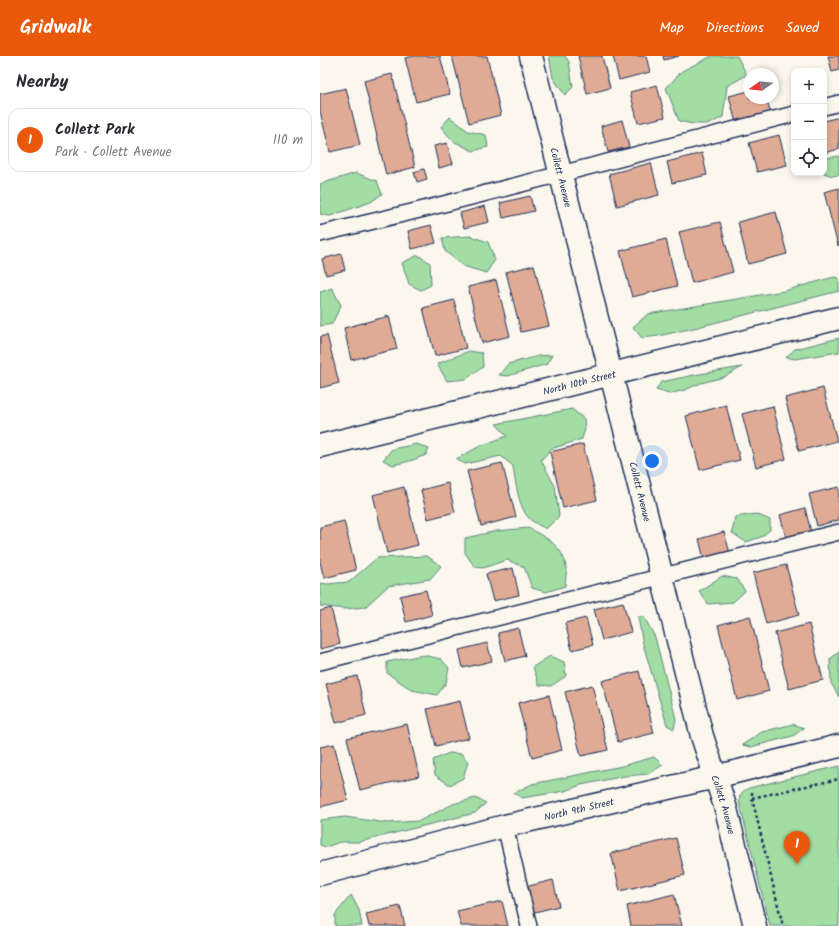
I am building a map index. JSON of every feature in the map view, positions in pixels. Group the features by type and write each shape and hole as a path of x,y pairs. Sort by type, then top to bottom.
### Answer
{"street":[{"name":"Collett Avenue","path":"531,56 702,736 724,803 755,926"},
{"name":"North 10th Street","path":"320,446 839,318"},
{"name":"North 9th Street","path":"320,874 505,826 715,777 839,746"}],"lane":[{"path":"827,106 839,103"},
{"path":"320,234 424,209 791,115"},
{"path":"320,662 839,532"},
{"path":"505,826 529,926"}],"path":[{"path":"747,769 752,788 752,798 783,926"},
{"path":"724,803 839,779"}],"green space":[{"path":"549,56 565,56 569,62 573,87 565,95 553,78"},
{"path":"712,56 737,56 743,68 743,77 727,86 723,117 709,124 693,124 679,121 666,88 682,71"},
{"path":"450,117 468,131 486,135 488,147 473,151 453,141 441,127"},
{"path":"839,156 839,175 832,176 827,174 827,158"},
{"path":"356,173 377,181 382,194 371,202 330,216 320,214 320,184"},
{"path":"470,236 488,242 495,260 486,273 463,266 445,251 442,238"},
{"path":"418,255 430,263 431,285 421,290 409,284 402,263"},
{"path":"834,277 839,278 839,291 694,328 642,338 633,327 648,314 784,291"},
{"path":"332,288 341,305 332,324 320,326 320,292"},
{"path":"839,338 839,352 795,359 786,357 795,349"},
{"path":"469,351 482,353 483,367 466,379 447,381 437,364"},
{"path":"552,355 547,364 508,376 499,375 508,364 538,356"},
{"path":"742,367 724,377 701,383 685,390 669,394 656,390 661,382"},
{"path":"572,409 584,419 585,429 582,439 551,449 541,460 555,486 559,516 546,529 532,521 524,511 518,496 513,466 501,456 465,464 456,459 480,446 507,436 496,424"},
{"path":"417,444 429,449 426,455 393,465 383,460 392,449"},
{"path":"756,514 770,520 770,530 761,537 746,542 732,533 735,517"},
{"path":"528,528 547,538 561,553 566,567 565,586 546,592 532,588 524,567 507,560 483,568 475,567 465,553 465,538 497,531"},
{"path":"427,556 441,566 430,579 388,586 365,607 345,609 320,606 320,583 327,584 349,582 377,558"},
{"path":"722,576 737,579 745,591 733,602 708,604 699,591"},
{"path":"638,617 644,617 655,637 676,719 674,729 667,725 643,644"},
{"path":"839,652 839,697 831,683 830,659"},
{"path":"423,655 441,659 449,668 446,683 437,695 412,690 387,673 387,662"},
{"path":"550,656 564,662 566,676 551,686 539,685 533,667"},
{"path":"793,724 804,728 793,736 751,747 742,745 762,732"},
{"path":"449,753 462,754 468,762 463,778 450,785 435,775 433,760"},
{"path":"654,757 663,765 648,774 625,776 581,785 565,791 522,798 514,793 532,784 622,766"},
{"path":"839,766 839,926 770,926 739,801 741,795 749,788"},
{"path":"475,798 486,803 475,813 359,842 340,842 326,847 320,845 320,820 345,817 387,823 419,821 453,804"},
{"path":"351,895 359,910 362,926 335,926 335,915"}],"building":[{"path":"414,56 440,56 450,94 416,102 405,58"},
{"path":"452,56 487,56 501,115 469,123"},
{"path":"578,56 602,56 610,88 587,94"},
{"path":"613,56 646,56 650,72 619,80"},
{"path":"663,56 679,56 664,60"},
{"path":"828,56 839,56 839,70 832,72"},
{"path":"392,74 415,167 386,175 364,81"},
{"path":"657,85 665,117 638,123 630,92"},
{"path":"346,88 360,145 330,152 320,111 320,94"},
{"path":"743,92 743,104 768,104 771,114 736,123 729,96"},
{"path":"839,117 839,149 827,152 827,140 827,120"},
{"path":"622,120 629,147 608,152 601,126"},
{"path":"779,135 787,165 757,172 749,143"},
{"path":"447,143 453,164 439,168 434,146"},
{"path":"702,153 707,175 672,183 667,162"},
{"path":"651,163 659,195 617,206 609,174"},
{"path":"424,169 427,179 417,182 414,172"},
{"path":"839,188 839,245 838,246 824,192"},
{"path":"530,196 534,211 503,218 500,203"},
{"path":"485,206 489,222 464,228 460,213"},
{"path":"776,212 787,254 748,264 738,222"},
{"path":"720,222 733,272 692,283 679,232"},
{"path":"431,225 436,243 412,249 408,231"},
{"path":"666,239 677,286 632,297 620,251"},
{"path":"341,254 345,270 326,275 322,259"},
{"path":"534,265 549,326 521,332 506,272"},
{"path":"496,280 510,336 482,343 468,287"},
{"path":"454,300 466,348 435,356 423,308"},
{"path":"389,316 397,349 351,360 344,328"},
{"path":"327,335 339,383 320,388 320,337"},
{"path":"823,388 837,441 799,451 785,398"},
{"path":"726,405 740,460 700,470 686,416"},
{"path":"773,406 786,459 756,467 742,414"},
{"path":"583,444 597,500 563,508 550,452"},
{"path":"502,463 516,517 481,526 467,471"},
{"path":"448,483 455,512 428,519 421,490"},
{"path":"404,487 418,545 387,553 373,495"},
{"path":"839,487 839,520 817,526 809,494"},
{"path":"805,508 811,532 786,538 780,515"},
{"path":"344,521 356,570 324,578 320,562 320,527"},
{"path":"724,532 730,553 704,559 699,539"},
{"path":"786,565 799,615 766,624 753,573"},
{"path":"513,568 519,595 493,601 486,574"},
{"path":"426,590 432,615 406,622 400,596"},
{"path":"623,602 631,632 602,640 594,609"},
{"path":"331,608 340,644 320,649 320,611"},
{"path":"750,616 769,691 737,700 718,625"},
{"path":"586,618 593,645 572,650 565,623"},
{"path":"809,624 823,680 789,689 775,633"},
{"path":"518,628 525,656 505,661 498,633"},
{"path":"487,643 492,661 463,668 459,650"},
{"path":"639,671 654,733 618,742 602,681"},
{"path":"357,676 366,715 336,723 326,684"},
{"path":"592,685 608,750 581,756 565,692"},
{"path":"549,695 562,750 532,758 518,703"},
{"path":"460,701 469,738 436,746 427,709"},
{"path":"407,724 419,776 360,790 347,738"},
{"path":"334,744 348,800 320,807 320,747"},
{"path":"676,838 685,875 620,891 611,853"},
{"path":"553,880 559,906 531,913 525,887"},
{"path":"674,894 682,926 631,926 627,906"},
{"path":"502,901 508,926 461,926 457,911"},
{"path":"400,906 405,926 369,926 366,914"}],"place":[{"name":"Collett Park","path":"797,864"}]}
